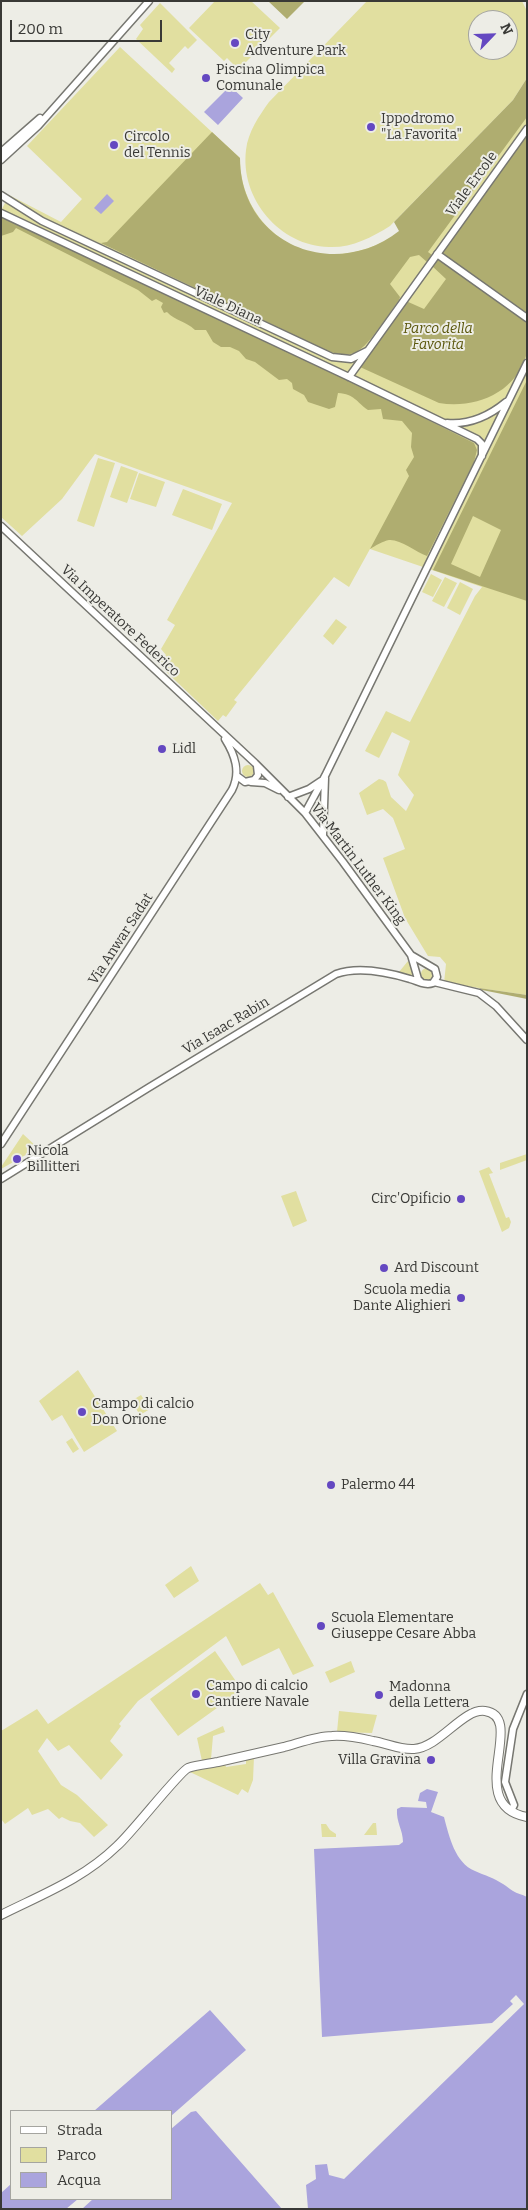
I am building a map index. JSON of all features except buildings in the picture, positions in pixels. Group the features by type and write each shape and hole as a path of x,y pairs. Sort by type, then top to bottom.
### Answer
{"main road":[{"path":"1,1915 73,1881 92,1867 118,1846 187,1768 331,1736 373,1741 407,1749 427,1745 474,1712 484,1710 494,1713 500,1720 502,1732 495,1782 503,1802 511,1812 518,1816 527,1817"}],"street":[{"path":"1,152 50,109 149,1"},
{"path":"1,160 38,126 50,109"},
{"name":"Viale Ercole","path":"349,377 527,129"},
{"name":"Viale Diana","path":"1,195 42,221 332,357 351,359 367,351"},
{"name":"Viale Diana","path":"1,213 443,423 480,442 482,456"},
{"path":"437,254 527,318"},
{"path":"305,813 325,776 527,363"},
{"name":"Viale Diana","path":"443,423 456,424 474,420 492,412 509,400"},
{"name":"Via Imperatore Federico","path":"1,526 254,763"},
{"path":"222,734 230,748 237,767 238,776 242,781 265,783 283,792"},
{"path":"237,767 243,761 254,763 258,774 251,782"},
{"name":"Via Martin Luther King","path":"254,763 305,813 323,836 411,955 417,972"},
{"name":"Via Anwar Sadat","path":"1,1144 225,802 238,776"},
{"path":"288,797 314,786 325,776"},
{"path":"323,836 325,776"},
{"name":"Via Martin Luther King","path":"411,955 425,964"},
{"path":"434,982 437,977 435,970 431,965 425,964 417,972 421,982 427,984 434,982 480,994 496,1006 527,1040"},
{"name":"Via Isaac Rabin","path":"1,1179 336,974 367,970 421,982"},
{"path":"511,1812 514,1805 505,1782 513,1729 527,1694"}],"green space":[{"name":"City Adventure Park","path":"215,1 251,1 280,28 246,62 237,68 227,58 224,61 189,28"},
{"path":"268,1 305,1 287,19"},
{"name":"Ippodromo \"La Favorita\"","path":"367,1 522,1 527,11 527,78 513,100 390,226 361,241 337,247 311,245 280,229 267,217 257,202 250,186 246,168 247,143 258,119 269,102"},
{"path":"160,3 197,40 188,49 185,46 169,63 175,69 172,73 136,39 143,29 140,25"},
{"name":"Parco della Favorita","path":"120,47 240,158 246,192 262,221 279,237 292,245 305,251 319,254 348,253 363,250 377,245 398,233 527,117 527,995 444,983 446,964 440,957 428,956 405,918 383,858 405,849 393,818 383,809 367,815 359,793 379,779 383,780 386,782 391,797 406,811 414,795 398,775 410,741 392,732 379,758 365,751 386,711 410,722 475,596 482,587 370,549 349,587 334,577 234,700 237,702 226,717 223,715 218,721 158,664 166,655 161,649 175,625 167,620 232,503 95,454 62,499 22,536 1,517 1,211 9,195 61,222 82,199 27,146"},
{"path":"527,78 527,117 428,252 432,255 427,262 419,255 410,257 390,284 400,297 399,300 370,340 352,354 339,354 321,348 38,213 101,243 107,242 212,132 240,158 244,188 256,213 273,232 295,246 320,253 347,253 374,246 399,231 394,222 513,100"},
{"path":"527,133 527,315 440,254"},
{"path":"1,214 328,370 474,443 477,450 474,462 427,556 393,540 384,541 370,549 409,476 406,470 414,457 411,447 412,433 402,421 383,419 381,409 368,410 352,397 344,394 338,393 335,407 329,409 308,402 304,395 293,389 292,383 287,379 279,380 255,362 246,359 239,351 230,347 221,347 213,342 206,330 195,330 167,312 164,313 161,307 163,303 156,299 152,301 138,290 16,228 13,232 1,236"},
{"name":"Parco della Favorita","path":"438,256 527,321 527,352 521,369 503,389 479,401 453,404 439,403 360,367 406,301 424,309 446,279 431,265"},
{"path":"527,380 527,601 433,570","holes":["473,516 501,530 480,577 451,564"]},
{"path":"98,458 115,463 94,527 77,521"},
{"path":"121,466 138,472 127,503 110,497"},
{"path":"139,473 165,482 156,507 130,499"},
{"path":"183,489 222,504 212,530 172,515"},
{"path":"431,574 442,580 433,597 422,592"},
{"path":"445,577 457,583 444,607 432,601"},
{"path":"460,582 473,589 460,615 447,608"},
{"path":"336,619 347,627 333,645 323,636"},
{"path":"246,765 250,765 254,771 250,777 246,777 242,773 242,769"},
{"path":"408,961 413,968 412,976 399,972"},
{"path":"429,968 432,969 432,979 425,980 422,979 421,972 422,969"},
{"path":"479,988 527,995 527,999 482,990"},
{"path":"23,1134 38,1148 1,1169 1,1167"},
{"path":"527,1154 527,1160 500,1170 500,1163"},
{"path":"489,1167 493,1173 489,1174 506,1218 509,1217 511,1222 509,1228 502,1232 479,1171"},
{"path":"296,1191 307,1221 293,1227 281,1196"},
{"name":"Campo di calcio Don Orione","path":"78,1370 117,1431 84,1452 62,1415 52,1421 39,1401"},
{"path":"141,1395 150,1409 140,1415 131,1401"},
{"path":"72,1438 79,1449 73,1453 66,1442"},
{"path":"191,1566 199,1581 174,1598 165,1585"},
{"path":"260,1583 268,1595 273,1592 314,1666 293,1675 279,1648 242,1666 226,1636 138,1701 119,1724 121,1726 110,1741 123,1755 101,1780 69,1745 58,1751 47,1738 38,1751 61,1785 77,1795 108,1825 94,1837 80,1823 62,1817 59,1819 48,1809 32,1815 28,1808 5,1824 1,1819 1,1731 37,1709 48,1724"},
{"name":"Campo di calcio Cantiere Navale","path":"215,1651 242,1690 178,1736 150,1699"},
{"path":"351,1661 355,1672 330,1683 325,1672"},
{"path":"339,1711 377,1715 372,1733 337,1732"},
{"path":"223,1726 225,1732 213,1736 211,1759 202,1761 197,1738"},
{"path":"254,1757 253,1780 248,1793 242,1789 238,1795 190,1772 225,1764 226,1767 246,1764 246,1759"},
{"path":"373,1823 376,1823 377,1835 364,1835"},
{"path":"321,1824 326,1824 336,1834 336,1837 322,1837"}],"water":[{"name":"Piscina Olimpica Comunale","path":"230,86 243,98 218,125 204,112"},
{"path":"107,194 114,201 101,214 94,208"},
{"path":"427,1789 438,1792 431,1812 444,1817 454,1848 462,1862 475,1871 527,1897 527,2209 308,2209 306,2185 316,2179 315,2165 327,2164 329,2175 344,2179 524,2004 516,1995 510,2001 513,2004 492,2023 322,2037 314,1849 399,1845 403,1842 397,1809 401,1807 427,1808 426,1802 418,1801 420,1793"},
{"path":"210,2010 246,2050 172,2115 172,2110 95,2110"},
{"path":"196,2111 282,2209 82,2209 92,2200 172,2200 172,2128 191,2112"},
{"path":"10,2185 10,2200 77,2200 66,2209 1,2209 1,2193"}],"place":[{"name":"City Adventure Park","path":"235,43"},
{"name":"Piscina Olimpica Comunale","path":"206,78"},
{"name":"Ippodromo \"La Favorita\"","path":"371,127"},
{"name":"Circolo del Tennis","path":"114,145"},
{"name":"Lidl","path":"162,749"},
{"name":"Nicola Billitteri","path":"17,1159"},
{"name":"Circ'Opificio","path":"461,1199"},
{"name":"Ard Discount","path":"384,1268"},
{"name":"Scuola media Dante Alighieri","path":"461,1298"},
{"name":"Campo di calcio Don Orione","path":"82,1412"},
{"name":"Palermo 44","path":"331,1485"},
{"name":"Scuola Elementare Giuseppe Cesare Abba","path":"321,1626"},
{"name":"Campo di calcio Cantiere Navale","path":"196,1694"},
{"name":"Madonna della Lettera","path":"379,1695"},
{"name":"Villa Gravina","path":"431,1760"}]}
